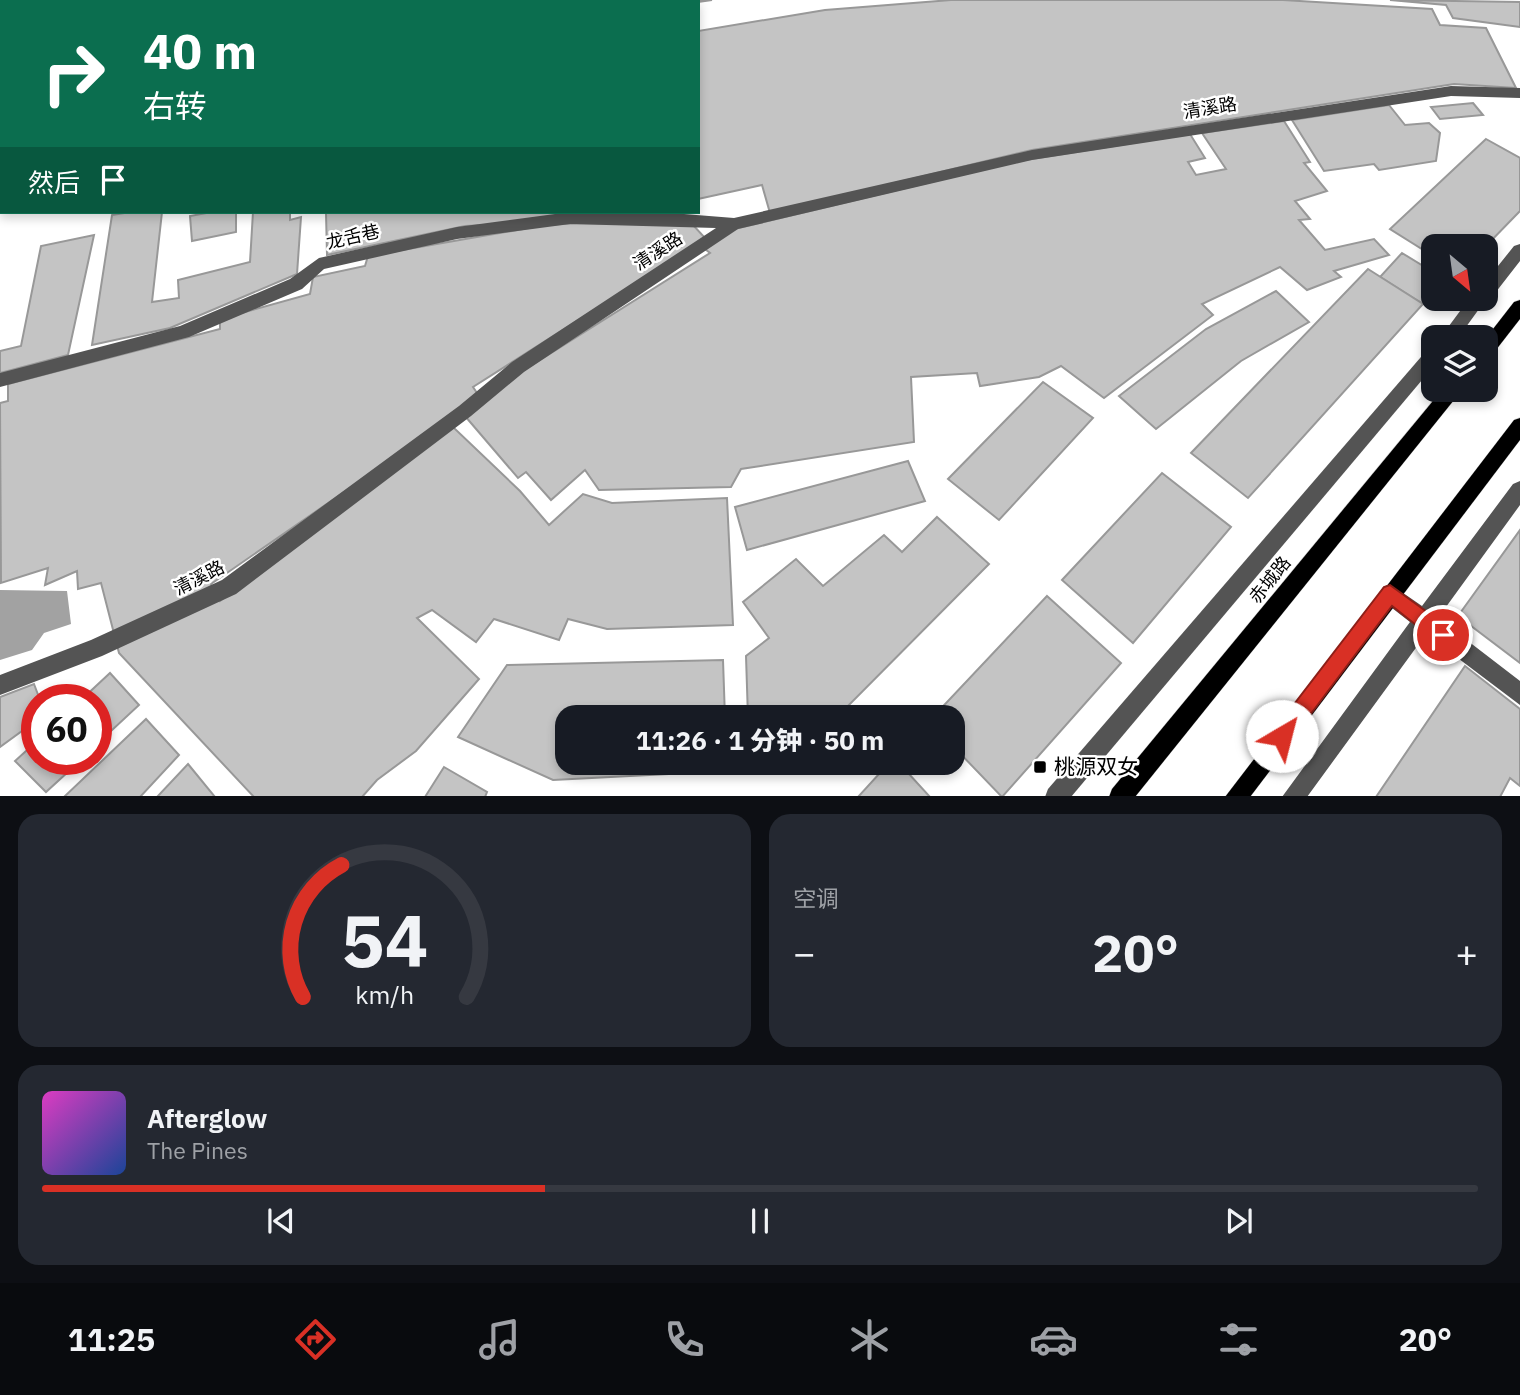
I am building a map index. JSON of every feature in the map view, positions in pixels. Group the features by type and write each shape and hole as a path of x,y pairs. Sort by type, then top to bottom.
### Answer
{"main road":[{"path":"1498,335 1520,307"},
{"name":"赤城路","path":"1120,796 1443,402"},
{"path":"1236,796 1520,426"}],"street":[{"name":"清溪路","path":"0,685 95,649 229,587 465,411 518,367 734,224 1032,155 1451,90 1520,93"},
{"name":"龙舌巷","path":"0,380 183,332 296,284 319,264 457,233 570,218 684,220 734,224"},
{"path":"1498,277 1520,250"},
{"path":"1056,796 1421,369"},
{"path":"1293,796 1520,490"},
{"path":"1390,594 1520,694"}],"shaded area":[{"path":"0,590 67,591 71,624 44,633 32,650 0,660"}],"building":[{"path":"951,0 1283,0 1432,9 1440,25 1486,28 1516,88 1454,84 1032,150 770,213 762,185 700,199 700,31 825,10"},
{"path":"1390,0 1520,2 1520,27 1453,18 1446,5"},
{"path":"1473,103 1483,115 1440,119 1431,107"},
{"path":"1389,105 1405,125 1429,123 1440,133 1436,161 1379,170 1374,164 1324,171 1292,120"},
{"path":"1284,121 1310,162 1304,163 1327,191 1295,201 1310,219 1299,220 1325,250 1374,239 1389,255 1334,271 1341,277 1307,290 1280,267 1202,304 1213,315 1104,398 1061,366 1039,377 980,386 977,373 911,377 914,442 741,469 731,487 599,490 585,470 551,500 526,472 518,478 465,416 505,382 710,253 705,249 730,230 1019,161 1190,134 1205,158 1188,162 1196,175 1226,169 1202,133"},
{"path":"1486,139 1520,158 1520,211 1498,234 1421,234 1421,248 1390,229"},
{"path":"162,214 152,302 179,298 178,280 250,262 253,214 290,214 290,220 301,217 297,274 170,328 92,345 112,215"},
{"path":"236,214 236,232 192,241 190,216"},
{"path":"326,214 679,214 465,226 327,255"},
{"path":"546,225 693,225 706,239 473,387 479,396 441,425 211,584 220,601 453,427 520,491 549,525 583,494 612,503 727,498 733,625 607,629 568,619 559,640 494,619 476,642 432,610 417,618 479,679 416,751 377,780 363,796 253,796 119,653 101,583 78,589 77,571 45,585 48,568 1,583 0,403 8,401 8,384 220,329 220,319 310,294 313,277 365,266 368,256"},
{"path":"94,235 68,355 0,373 0,351 21,346 41,246"},
{"path":"1402,253 1421,265 1421,303 1380,277"},
{"path":"1368,269 1421,303 1421,306 1248,498 1191,453"},
{"path":"1276,291 1309,322 1241,361 1156,429 1119,396 1206,329"},
{"path":"1043,382 1093,418 999,520 948,479"},
{"path":"908,461 925,501 747,550 735,507"},
{"path":"1162,473 1231,527 1133,643 1062,580"},
{"path":"937,517 989,564 849,705 748,705 746,656 769,638 743,602 796,559 823,586 884,535 902,552"},
{"path":"1520,530 1520,663 1458,616"},
{"path":"1047,596 1121,663 1001,796 965,759 965,705 944,705"},
{"path":"723,660 725,705 555,705 555,775 649,775 553,780 458,737 507,665"},
{"path":"1465,666 1520,709 1520,786 1510,778 1501,796 1377,796"},
{"path":"110,673 139,705 112,730 112,684 98,684"},
{"path":"21,689 21,732 0,747 0,697"},
{"path":"146,719 179,755 141,796 65,796 87,775 112,775 112,751"},
{"path":"21,756 21,767 15,761"},
{"path":"188,764 214,796 158,796"},
{"path":"444,767 487,792 485,796 426,796"},
{"path":"29,775 65,775 46,792"},
{"path":"878,775 910,775 929,796 859,796"}],"place":[{"name":"桃源双女","path":"1040,767"}],"route":[{"path":"1282,736 1390,594 1443,635"}]}
